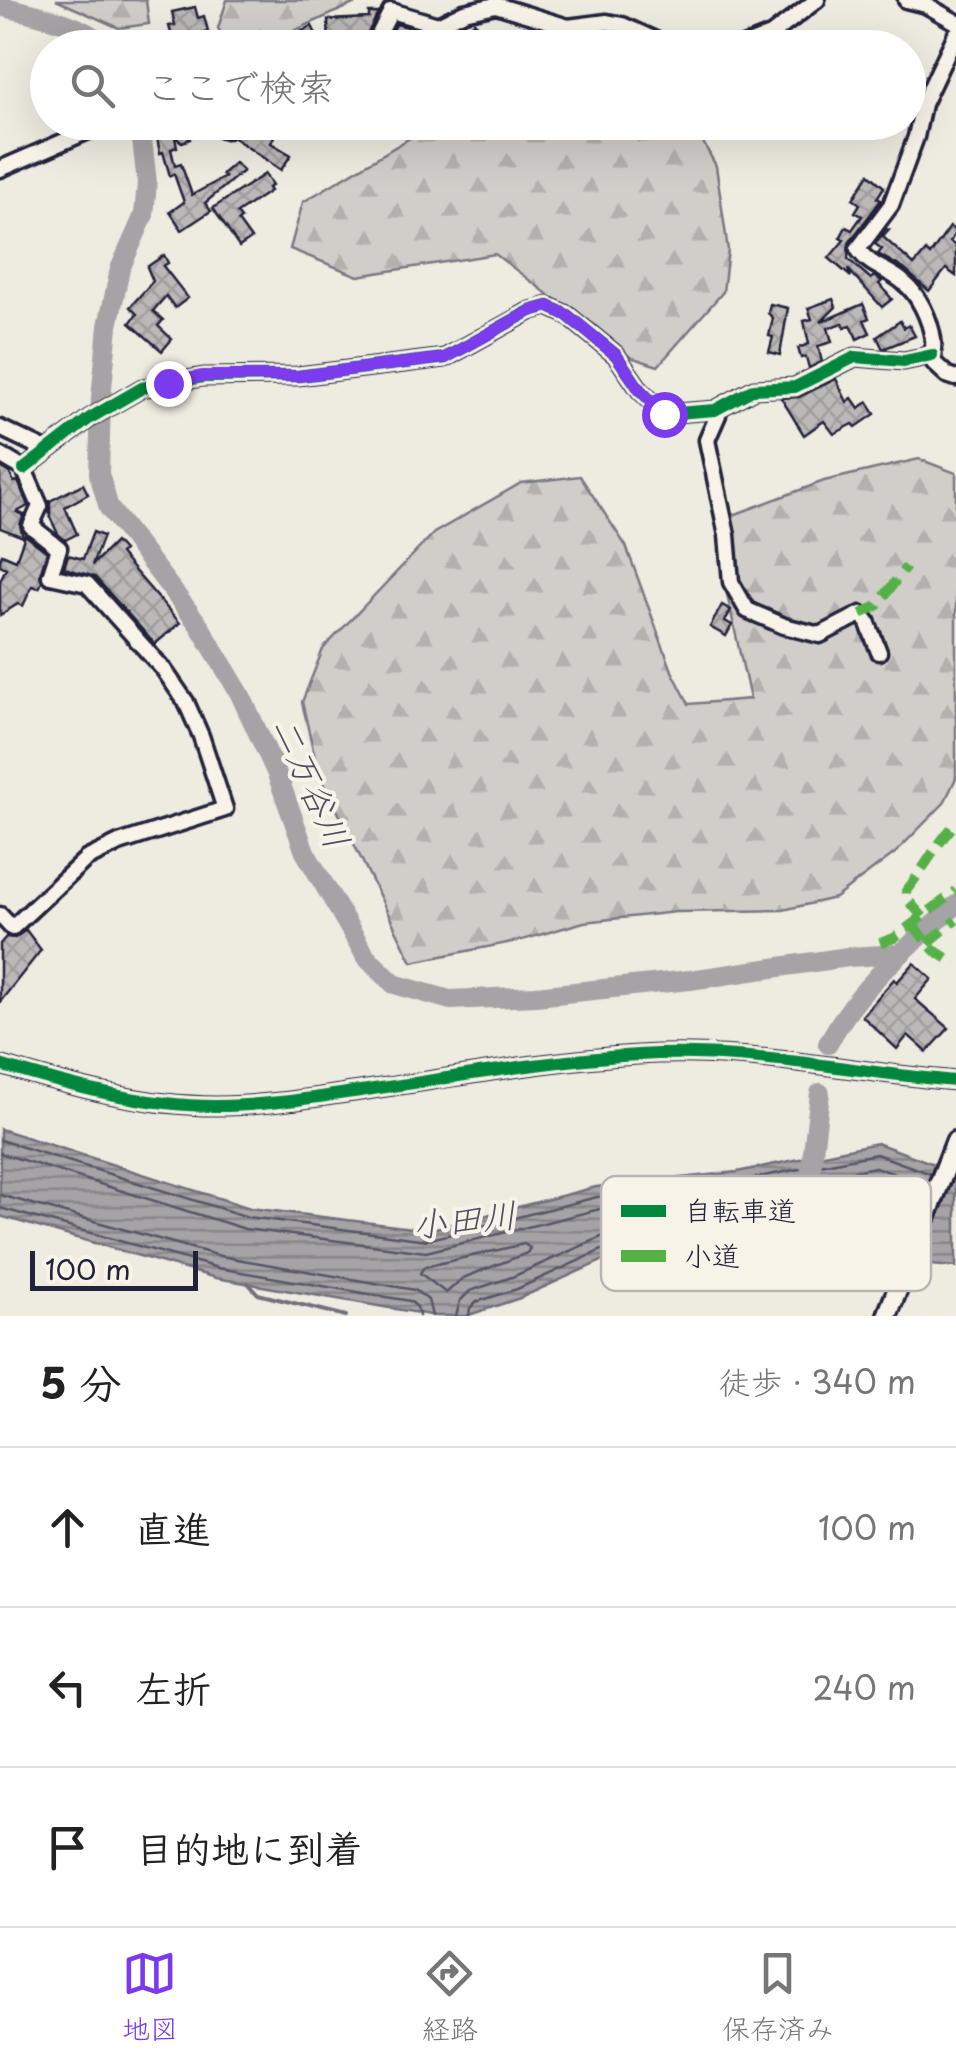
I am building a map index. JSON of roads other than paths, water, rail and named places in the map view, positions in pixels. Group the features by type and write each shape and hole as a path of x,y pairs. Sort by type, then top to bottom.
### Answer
{"main road":[{"path":"931,1205 956,1142"},
{"path":"887,1316 897,1291"}],"street":[{"path":"777,30 817,0"},
{"path":"906,0 926,5 956,22"},
{"path":"381,30 390,11 438,25 464,12 496,5 568,27 607,22 634,30"},
{"path":"926,98 956,34"},
{"path":"0,168 66,140"},
{"path":"915,140 891,206 858,249 864,258 904,282 924,310 933,340 934,363 956,378"},
{"path":"24,469 90,418 142,388 203,376 298,376 445,358 530,311 548,306 567,315 616,355 640,390 664,414 715,410 754,389 795,388 855,357 904,361 932,355"},
{"path":"715,410 718,416 706,440 727,536 731,582 748,610 820,636 861,614 868,620 880,652"},
{"path":"0,428 46,450"},
{"path":"0,456 24,469 40,506 31,526 59,548 50,576 87,584 164,670 186,702 224,809 118,843 86,860 12,928 0,915"},
{"path":"0,1066 113,1095 216,1106 288,1102 564,1060 642,1054 719,1054 794,1060 956,1082"}],"water":[{"path":"0,1129 250,1208 428,1230 601,1186 601,1261 520,1298 466,1316 436,1316 216,1278 0,1216"},
{"path":"877,1143 956,1172 956,1267 931,1265 931,1176 699,1176"}],"waterway":[{"name":"二万谷川","path":"0,6 80,30"},
{"name":"二万谷川","path":"142,140 147,183 144,215 120,269 108,326 99,474 109,508 199,625 240,694 277,774 305,852 367,958 394,984 450,1000 536,996 900,954"},
{"name":"二万谷川","path":"828,1044 869,986 956,905"},
{"name":"二万谷川","path":"810,1176 820,1093"},
{"path":"248,1283 258,1294 346,1316"}],"water label":[{"name":"小田川","path":"464,1218"}]}
